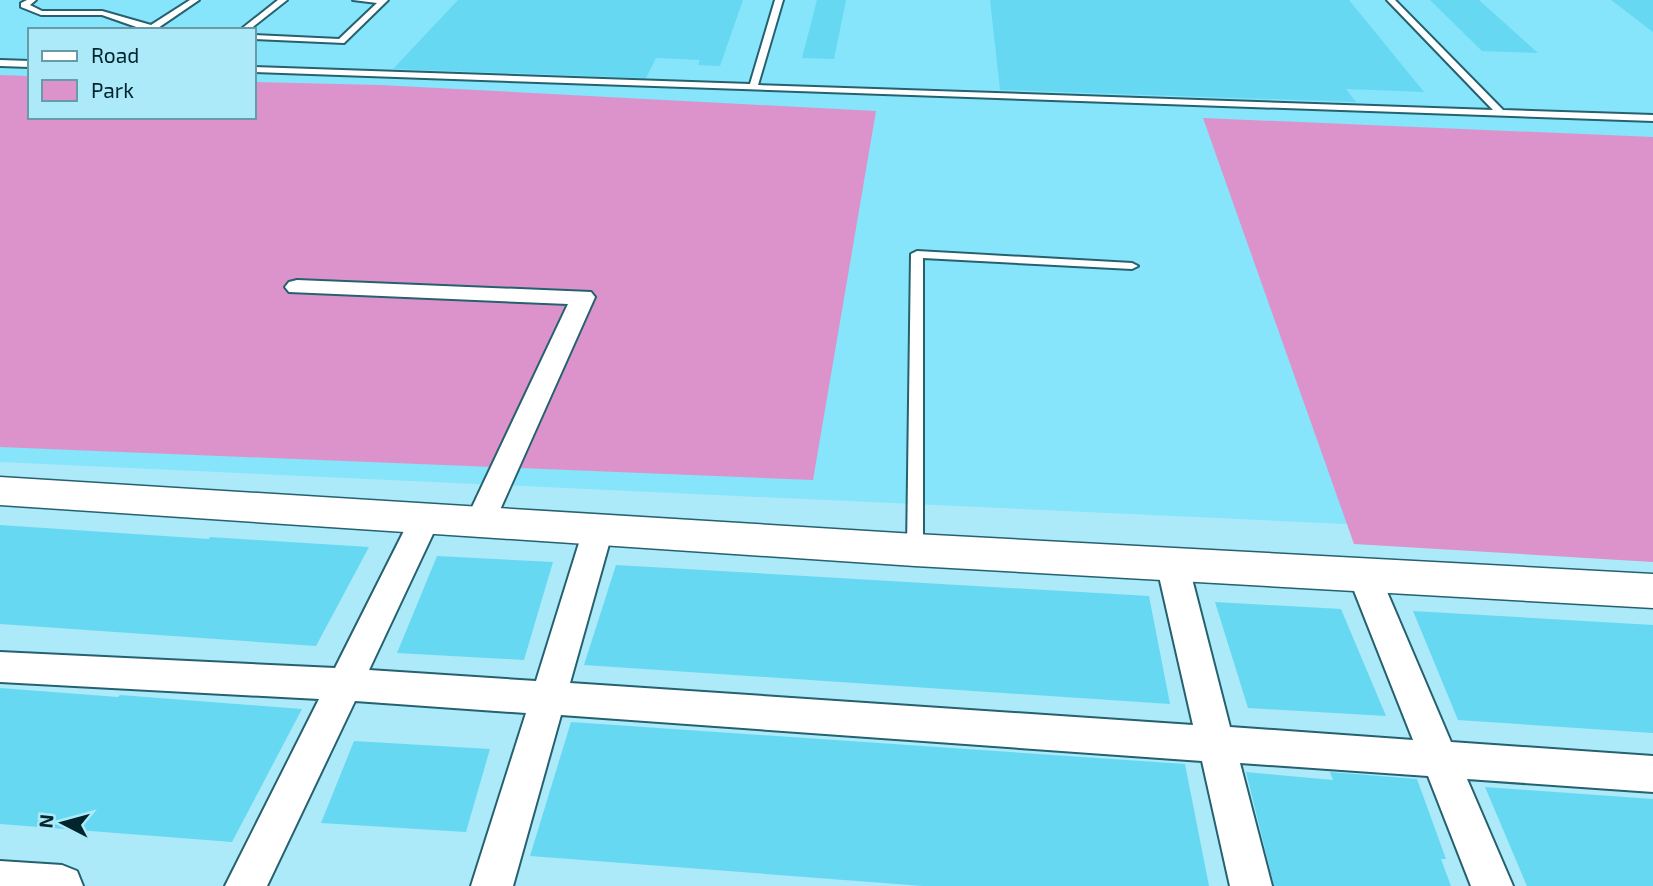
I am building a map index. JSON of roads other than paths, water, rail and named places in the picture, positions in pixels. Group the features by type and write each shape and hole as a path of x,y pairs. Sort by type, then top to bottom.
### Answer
{"street":[{"path":"297,287 583,297 480,522"},
{"path":"0,492 915,550 1653,591"},
{"path":"246,886 425,519"},
{"path":"492,886 598,530"},
{"path":"1172,563 1251,886"},
{"path":"1363,573 1492,886"},
{"path":"0,667 343,684 1653,774"},
{"path":"0,882 62,886"}],"lane":[{"path":"32,0 24,5 41,13 102,13 147,28"},
{"path":"152,28 195,0"},
{"path":"247,28 283,0"},
{"path":"357,0 384,1"},
{"path":"754,85 779,0"},
{"path":"1391,0 1501,113"},
{"path":"256,37 341,41 384,1"},
{"path":"0,63 28,64"},
{"path":"256,70 754,85 1653,118"},
{"path":"915,550 917,254 1132,266"}]}
